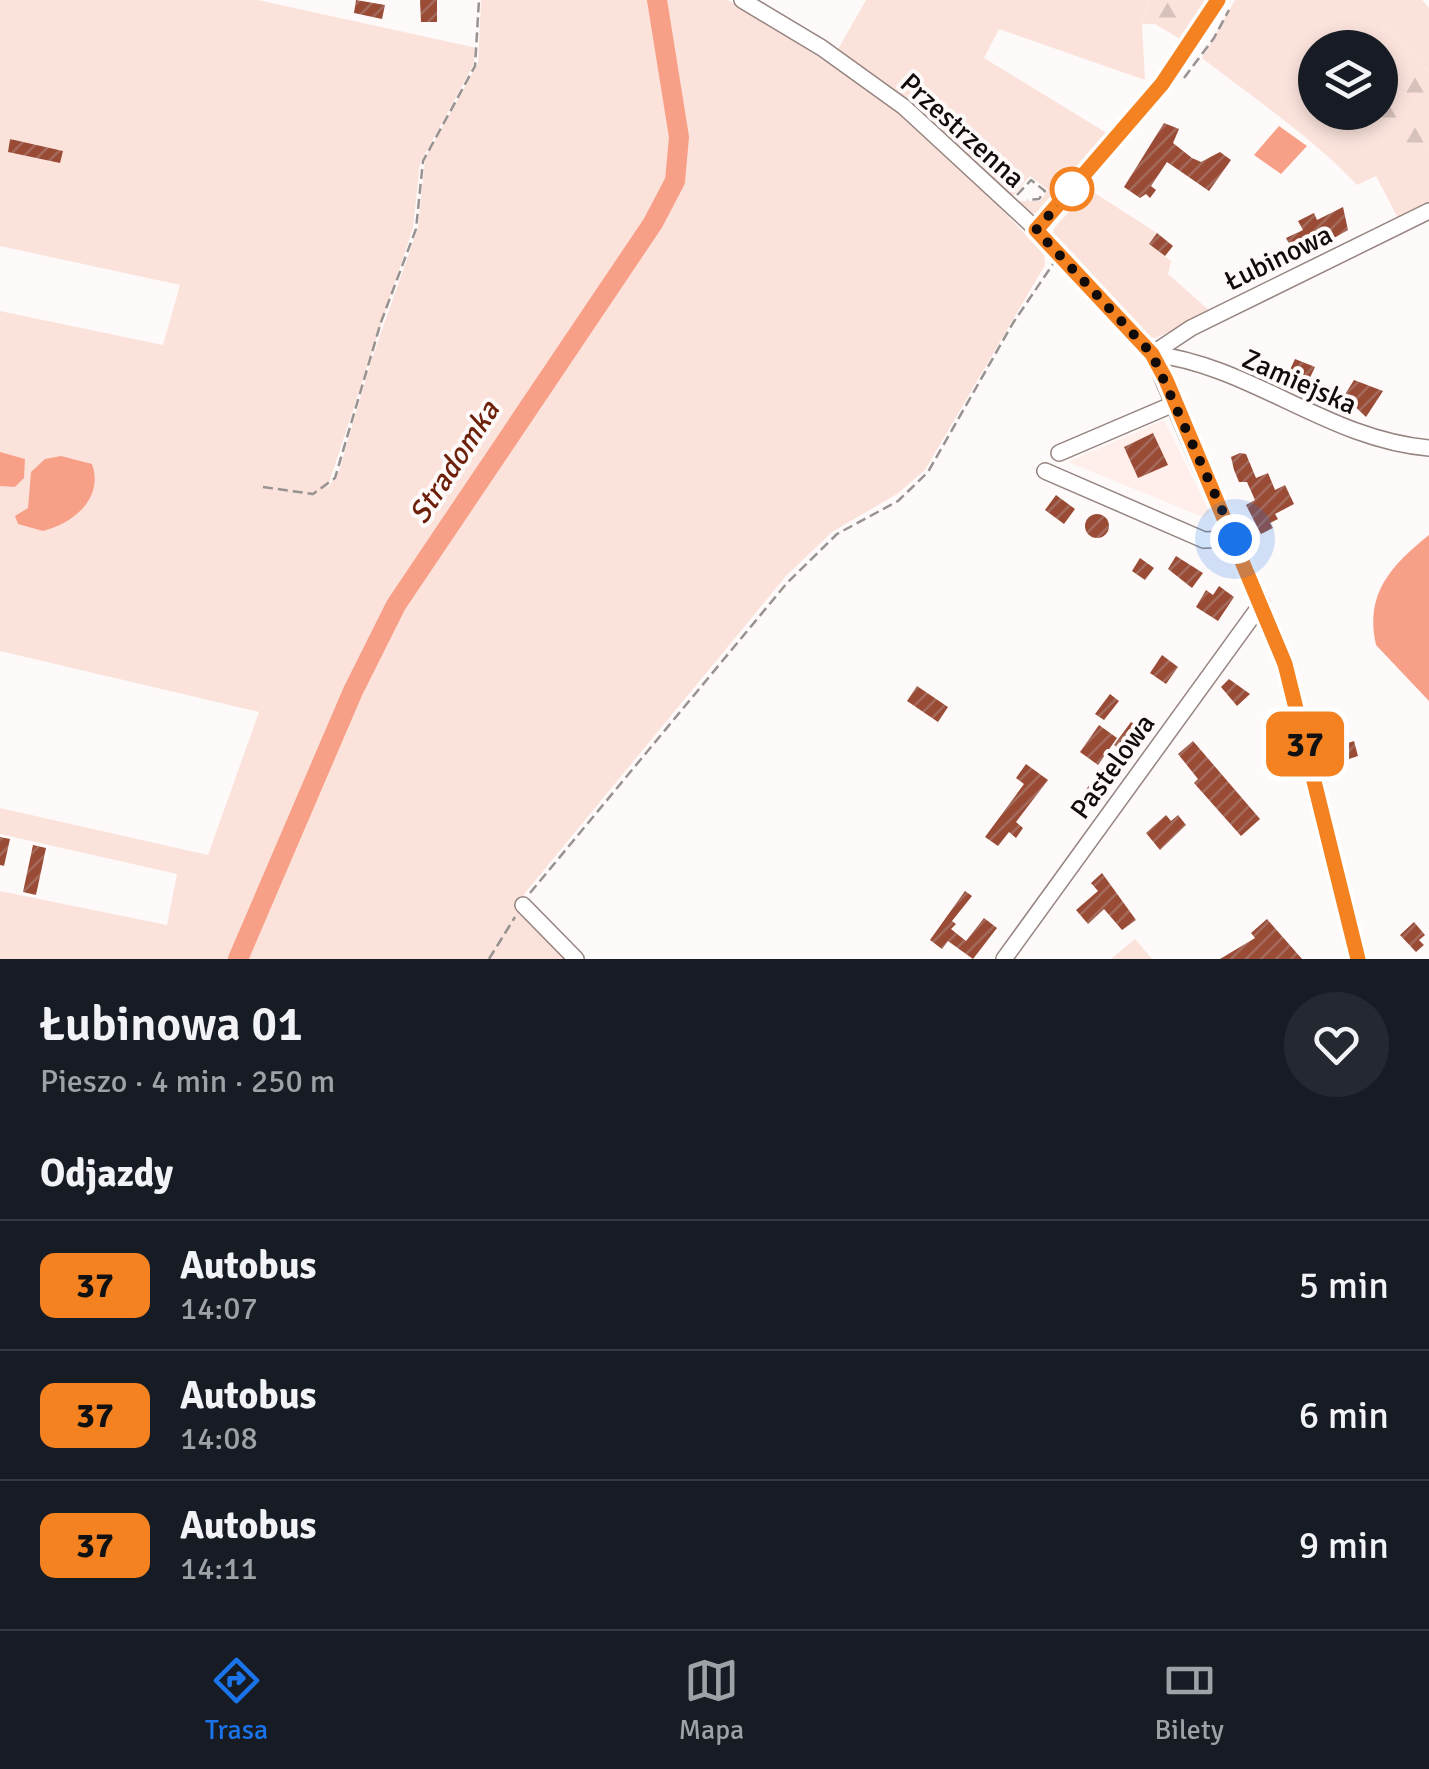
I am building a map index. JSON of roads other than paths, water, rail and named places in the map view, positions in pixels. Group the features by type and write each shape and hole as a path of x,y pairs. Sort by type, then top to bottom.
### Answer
{"street":[{"name":"Przestrzenna","path":"742,0 838,58 904,107 1036,230 1152,354 1235,539 1285,664 1358,959"},
{"path":"1036,230 1162,84 1218,0"},
{"name":"Łubinowa","path":"1152,354 1191,328 1429,211"},
{"name":"Zamiejska","path":"1152,354 1188,358 1349,431 1390,444 1429,448"},
{"path":"1060,453 1176,404"},
{"path":"1045,471 1204,540 1235,539"},
{"name":"Pastelowa","path":"1004,959 1262,602"},
{"path":"522,905 576,959"}],"waterway":[{"name":"Stradomka","path":"238,959 353,691 396,605 653,223 675,181 679,137 657,0"}]}
